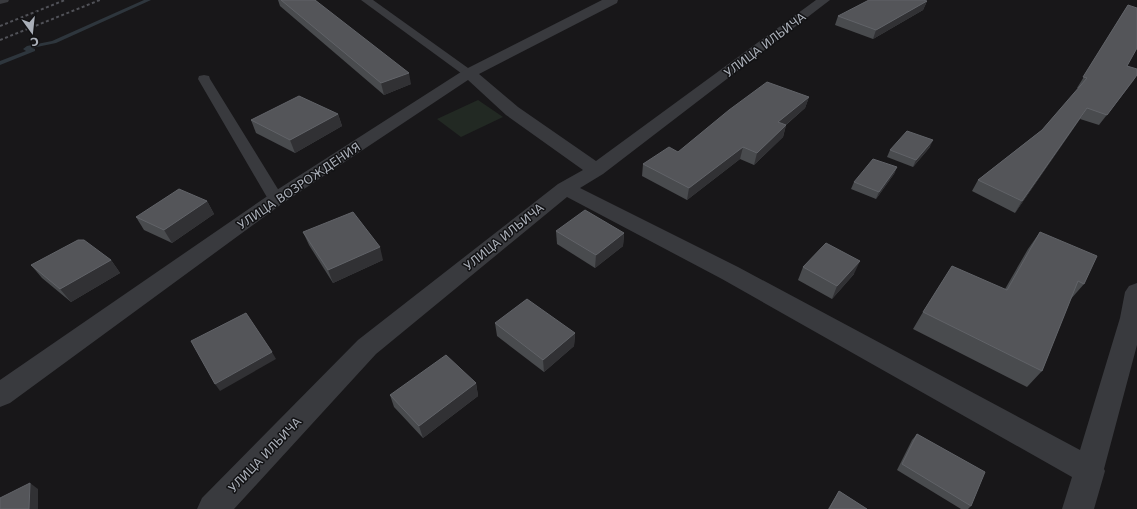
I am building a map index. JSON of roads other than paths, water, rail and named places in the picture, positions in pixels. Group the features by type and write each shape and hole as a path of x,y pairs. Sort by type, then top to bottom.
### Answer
{"street":[{"name":"УЛИЦА ВОЗРОЖДЕНИЯ","path":"0,395 276,199 469,73 612,0"},
{"name":"УЛИЦА ИЛЬИЧА","path":"213,509 367,347 566,188 596,170 824,0"},
{"path":"469,73 512,110 596,170"},
{"path":"566,188 730,273 1090,471"},
{"path":"1078,509 1090,471 1132,318 1137,292"}],"lane":[{"path":"0,1 4,0"},
{"path":"366,0 469,73"},
{"path":"204,79 276,199"}],"waterway":[{"path":"0,63 33,50 26,49 29,47 54,42 148,0"}],"railway":[{"path":"0,26 65,0"},
{"path":"0,40 100,0"}]}
